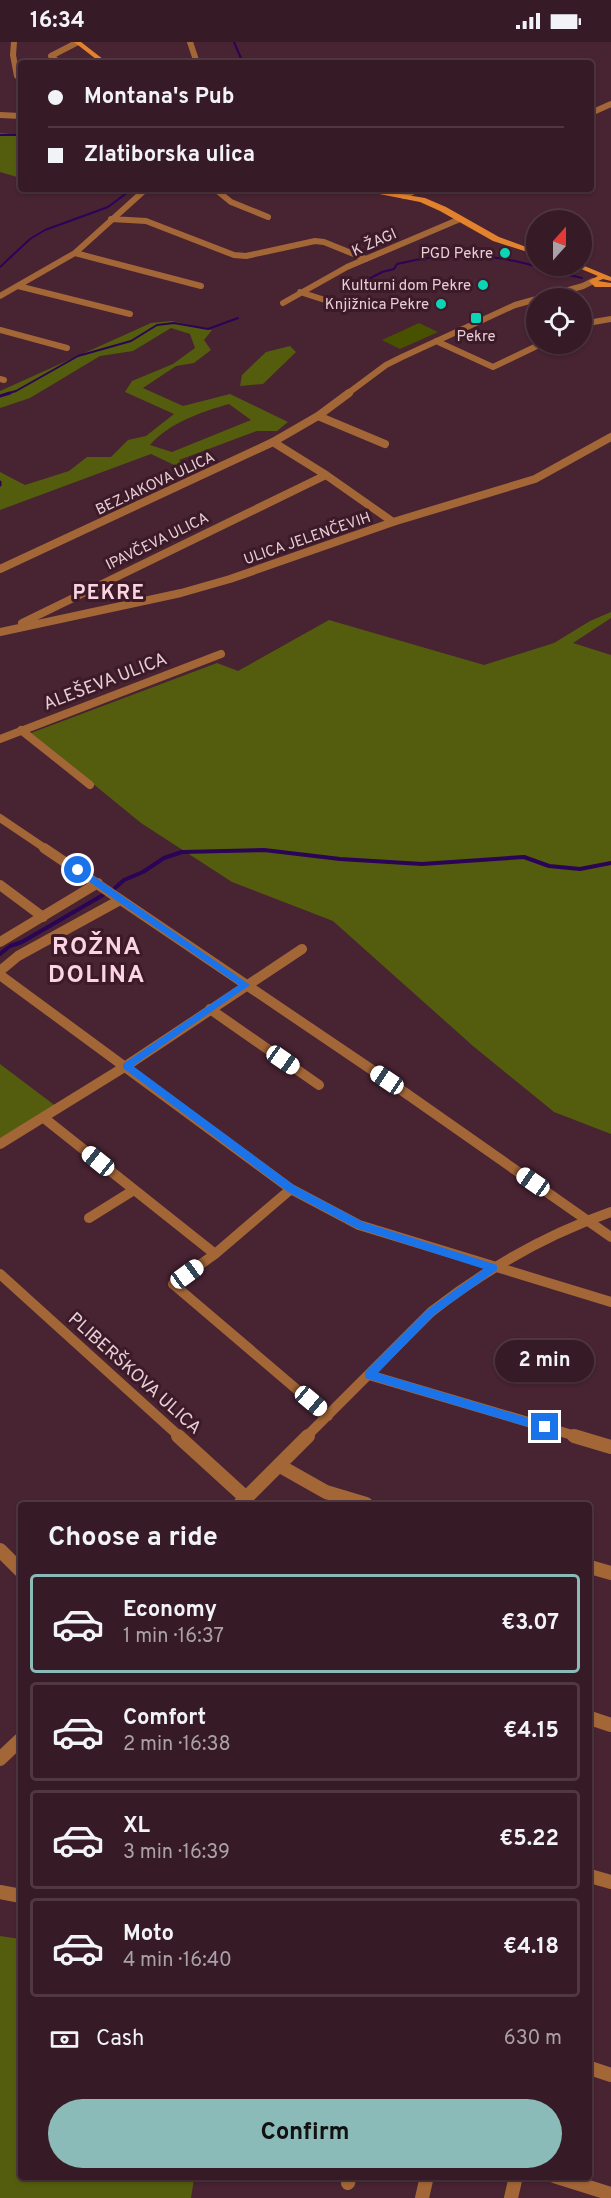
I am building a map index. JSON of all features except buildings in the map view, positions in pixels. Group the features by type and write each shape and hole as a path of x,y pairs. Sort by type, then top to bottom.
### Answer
{"street":[{"path":"14,42 13,55 17,76"},
{"path":"56,60 51,56 78,42 101,60"},
{"path":"190,42 196,60"},
{"path":"594,111 611,104"},
{"path":"0,116 18,116"},
{"path":"0,296 75,253 142,192"},
{"path":"219,192 231,202 268,217"},
{"path":"378,192 404,196 443,209 496,239 526,250"},
{"path":"404,196 412,192"},
{"path":"111,219 146,221 234,255 246,256 315,241 324,242 366,259"},
{"name":"K ŽAGI","path":"283,303 366,259 460,219"},
{"path":"75,253 201,286"},
{"path":"604,281 611,293"},
{"name":"BEZJAKOVA ULICA","path":"0,569 273,442 318,416 386,365 436,341 515,305 604,281"},
{"path":"18,286 130,314"},
{"path":"300,292 328,301"},
{"path":"592,322 611,319"},
{"path":"0,330 67,348"},
{"path":"436,341 493,367 526,351"},
{"path":"318,416 385,444"},
{"name":"ULICA JELENČEVIH","path":"0,632 181,593 230,579 393,522 535,479 611,437"},
{"path":"273,442 326,475 393,522"},
{"name":"IPAVČEVA ULICA","path":"0,632 38,616 176,546 326,475"},
{"name":"ALEŠEVA ULICA","path":"0,739 221,654"},
{"path":"21,730 90,785"},
{"path":"0,818 387,1080 611,1237"},
{"path":"0,942 98,883"},
{"path":"0,885 43,917"},
{"path":"0,971 18,956 120,900"},
{"path":"0,1144 126,1066 302,949"},
{"path":"0,975 291,1189 359,1225 493,1268 611,1302"},
{"path":"210,1009 319,1085"},
{"path":"44,1118 215,1254"},
{"path":"291,1189 215,1254 173,1284 328,1416"},
{"path":"89,1218 134,1190"},
{"path":"243,1501 431,1312 493,1268 585,1220 611,1212"},
{"name":"PLIBERŠKOVA ULICA","path":"0,1274 243,1501"},
{"path":"369,1375 611,1447"},
{"path":"280,1466 326,1492 359,1502"},
{"path":"0,1550 18,1568"},
{"path":"592,1568 611,1573"},
{"path":"592,1719 611,1725"},
{"path":"0,1759 18,1742"},
{"path":"592,1877 611,1882"},
{"path":"0,1892 18,1895"},
{"path":"592,2069 611,2075"},
{"path":"422,2198 426,2180"},
{"path":"511,2198 515,2180"},
{"path":"567,2180 611,2194"}],"green space":[{"path":"0,133 18,135 17,177 0,172"},
{"path":"172,321 212,330 204,340 211,350 194,363 176,366 143,388 183,406 230,394 288,422 277,431 257,431 179,460 189,472 151,454 0,510 0,472 25,485 69,471 87,457 111,457 128,440 146,436 174,414 125,392 132,381 173,364 195,348 190,334 171,328 133,351 100,356 30,398 0,408 0,391 151,323","holes":["229,404 251,420 172,452 150,445 176,424"]},
{"path":"419,323 438,332 400,349 382,340"},
{"path":"290,346 296,352 263,384 240,386 242,375 266,352"},
{"path":"611,612 611,618 573,643 611,655 611,1134 554,1112 473,1046 333,921 232,882 141,823 31,733 217,663 238,671 329,620 484,665 554,643 590,621"},
{"path":"0,1064 57,1107 0,1138"},
{"path":"0,1936 18,1939 18,2180 194,2180 191,2198 0,2198"}],"waterway":[{"path":"234,42 242,60"},
{"path":"0,135 18,135"},
{"path":"0,267 30,239 45,230 108,207 128,192"},
{"path":"348,290 382,272 394,269 397,264 423,258 450,256 504,259 582,278"},
{"path":"6,394 16,391 78,356 131,341 157,325 174,323 208,329 238,318"},
{"path":"0,396 10,393"},
{"path":"115,888 124,880 143,872 164,858 182,852 264,850 340,859 422,864 524,857 549,866 580,869 611,863"},
{"path":"0,954 10,946 22,942 103,895"}],"place":[{"name":"PGD Pekre","path":"505,253"},
{"name":"Kulturni dom Pekre","path":"483,285"},
{"name":"Knjižnica Pekre","path":"441,304"},
{"name":"Pekre","path":"476,318"}],"district":[{"name":"PEKRE","path":"109,592"},
{"name":"ROŽNA DOLINA","path":"97,960"}],"route":[{"path":"78,870 246,985 126,1066 291,1189 359,1225 493,1268 431,1312 369,1375 545,1427"}]}
